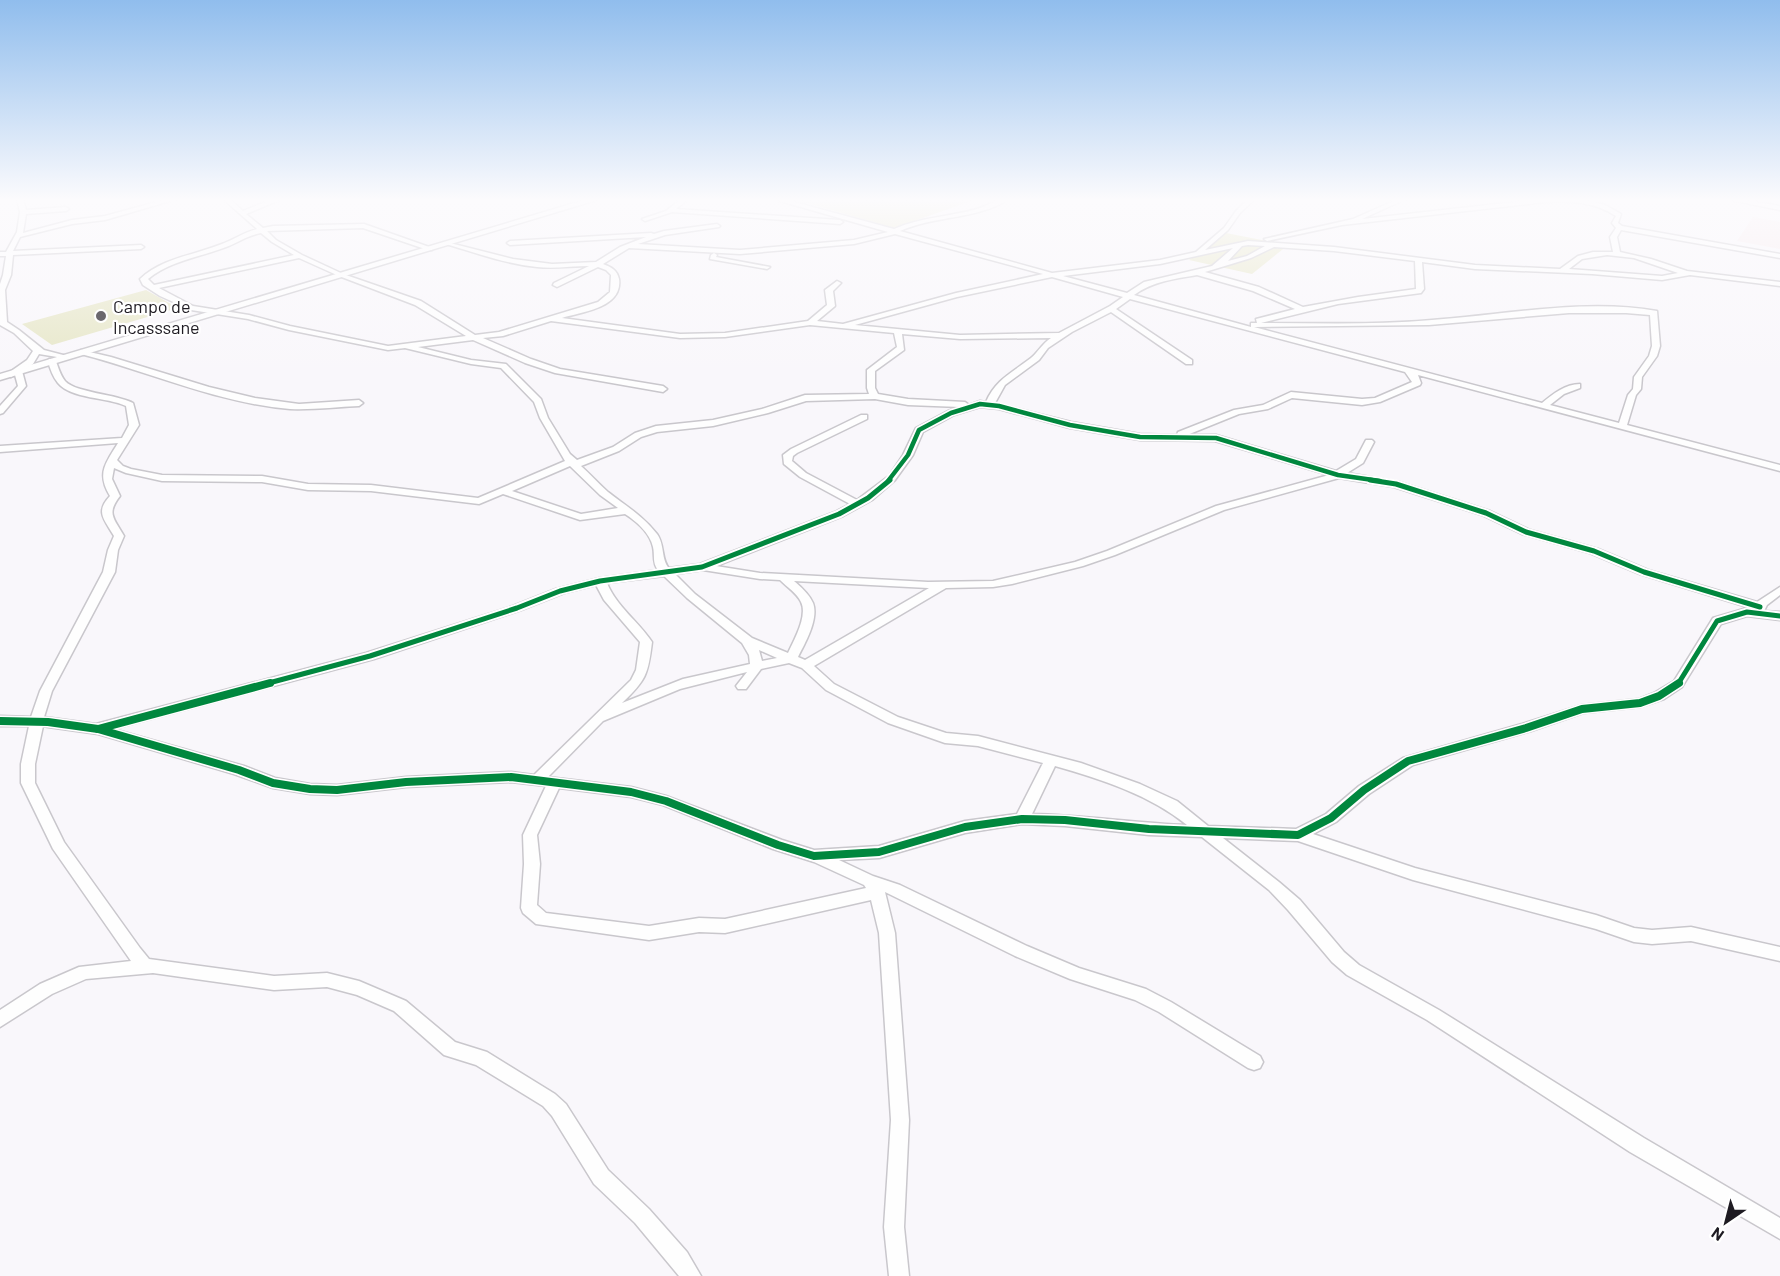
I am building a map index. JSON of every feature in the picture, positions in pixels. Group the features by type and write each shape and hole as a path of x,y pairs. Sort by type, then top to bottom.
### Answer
{"street":[{"path":"9,259 7,275 1,290 2,323 13,328 36,352 51,356 70,356"},
{"path":"182,259 154,271 144,279 153,287 191,308 219,311 381,347 406,346 512,331 601,304 613,295 616,289 614,274 609,268 598,264 549,266 523,264 504,259"},
{"path":"153,287 288,259"},
{"path":"305,259 341,275 418,303 473,337 537,364 558,371 663,389"},
{"path":"9,375 397,259"},
{"path":"557,285 606,259"},
{"path":"714,259 767,267"},
{"path":"990,259 1780,468"},
{"path":"846,325 956,295 1050,275 1125,268 1177,259"},
{"path":"1215,266 1225,259"},
{"path":"990,404 992,398 1012,373 1032,362 1041,353 1042,348 1083,321 1111,309 1146,284 1243,259"},
{"path":"1405,259 1475,267 1662,278 1687,274"},
{"path":"1561,271 1579,259"},
{"path":"1636,259 1667,266 1687,274 1780,285"},
{"path":"1249,325 1303,310 1373,296 1418,291 1420,289 1418,260"},
{"path":"1195,272 1256,289 1303,310"},
{"path":"810,323 830,309 832,303 829,290 837,283"},
{"path":"1111,309 1189,362"},
{"path":"1238,325 1334,326 1429,323 1607,309 1654,313 1656,346 1653,356 1638,378 1637,388 1632,395 1623,425"},
{"path":"551,319 680,336 725,335 810,323 960,337 1064,335"},
{"path":"875,396 871,388 871,370 901,348 898,331"},
{"path":"406,346 471,362 502,366 538,401 558,444 604,493 639,519 654,537 658,545 660,565 691,596 748,641 807,665 830,687 845,697 901,723 945,738 978,741 1051,760 1135,788 1172,806 1274,886 1294,905 1338,957 1353,970 1434,1015 1637,1145 1780,1229"},
{"path":"9,375 30,362 36,352"},
{"path":"84,352 228,396 279,405 359,403"},
{"path":"52,361 60,380 66,387 110,397 130,405 134,425 105,474 105,481 115,496 107,506 106,513 119,536 113,550 109,572 40,708 28,764 28,783 58,845 70,864 134,953 150,967"},
{"path":"1172,437 1237,412 1265,407 1291,395 1362,402 1377,400 1417,383 1414,372"},
{"path":"0,411 22,387 9,375"},
{"path":"1545,404 1551,402 1562,392 1577,386"},
{"path":"112,461 120,468 162,478 262,479 308,487 360,487 473,501 485,500 575,462 616,449 638,435 656,429 712,423 765,411 805,398 875,396 908,402 973,406 990,404 1070,425 1124,435 1216,438 1338,475 1396,484 1486,513 1526,532 1578,545 1652,575 1780,616"},
{"path":"98,729 370,656 517,608 560,591 600,581 702,567 857,504 876,493 892,478 908,455 919,430 951,413 973,406"},
{"path":"857,504 803,475 787,462 788,455 794,451 864,417"},
{"path":"0,449 126,440"},
{"path":"702,567 784,578 993,584 1079,564 1212,511 1338,475 1360,461 1369,442"},
{"path":"503,491 580,518 628,510"},
{"path":"602,717 689,681 757,668 791,658 806,625 809,607 806,600 784,578"},
{"path":"537,780 636,682 642,670 646,642 630,619 608,597 600,581"},
{"path":"807,665 857,633 945,584"},
{"path":"1759,609 1762,603 1780,590"},
{"path":"1298,835 1331,818 1364,790 1408,761 1526,728 1582,709 1624,706 1652,700 1678,684 1717,621 1759,609"},
{"path":"742,686 752,677 757,668 756,653 748,641"},
{"path":"0,721 38,722 98,729 239,770 273,783 310,789 337,790 461,778 511,777 604,788 653,797 814,856 873,886 895,889 1021,951 1076,974 1140,994 1254,1062"},
{"path":"1022,819 1051,760"},
{"path":"555,782 530,835 532,864 528,908 542,919 650,933 699,925 725,926 873,886"},
{"path":"814,856 879,852 965,827 1022,819 1065,820 1110,826 1208,832 1298,835 1413,874 1596,922 1634,935 1652,937 1691,934 1780,954"},
{"path":"873,886 887,933 898,1072 900,1120 894,1227 899,1276"},
{"path":"0,1019 46,988 86,972 150,967 274,983 327,980 359,988 400,1006 450,1049 481,1058 549,1100 559,1110 602,1177 680,1258 691,1276"}],"green space":[{"path":"1191,259 1271,259 1252,274 1189,260"},
{"name":"Campo de Incasssane","path":"146,290 178,308 52,345 22,324"}],"cycle path":[{"path":"98,729 370,656 517,608 560,591 600,581 702,567 839,514 868,498 892,478 908,455 919,430 951,413 980,404 999,406 1070,425 1140,437 1216,438 1338,475 1396,484 1486,513 1526,532 1594,551 1644,572 1760,607"},
{"path":"0,721 48,722 98,729 239,770 273,783 310,789 337,790 406,782 511,777 631,792 666,801 778,845 814,856 879,852 965,827 1022,819 1065,820 1149,829 1298,835 1331,818 1364,790 1408,761 1526,728 1582,709 1640,703 1659,696 1678,684 1717,621 1747,612 1780,616"}],"place":[{"name":"Campo de Incasssane","path":"101,316"}]}
